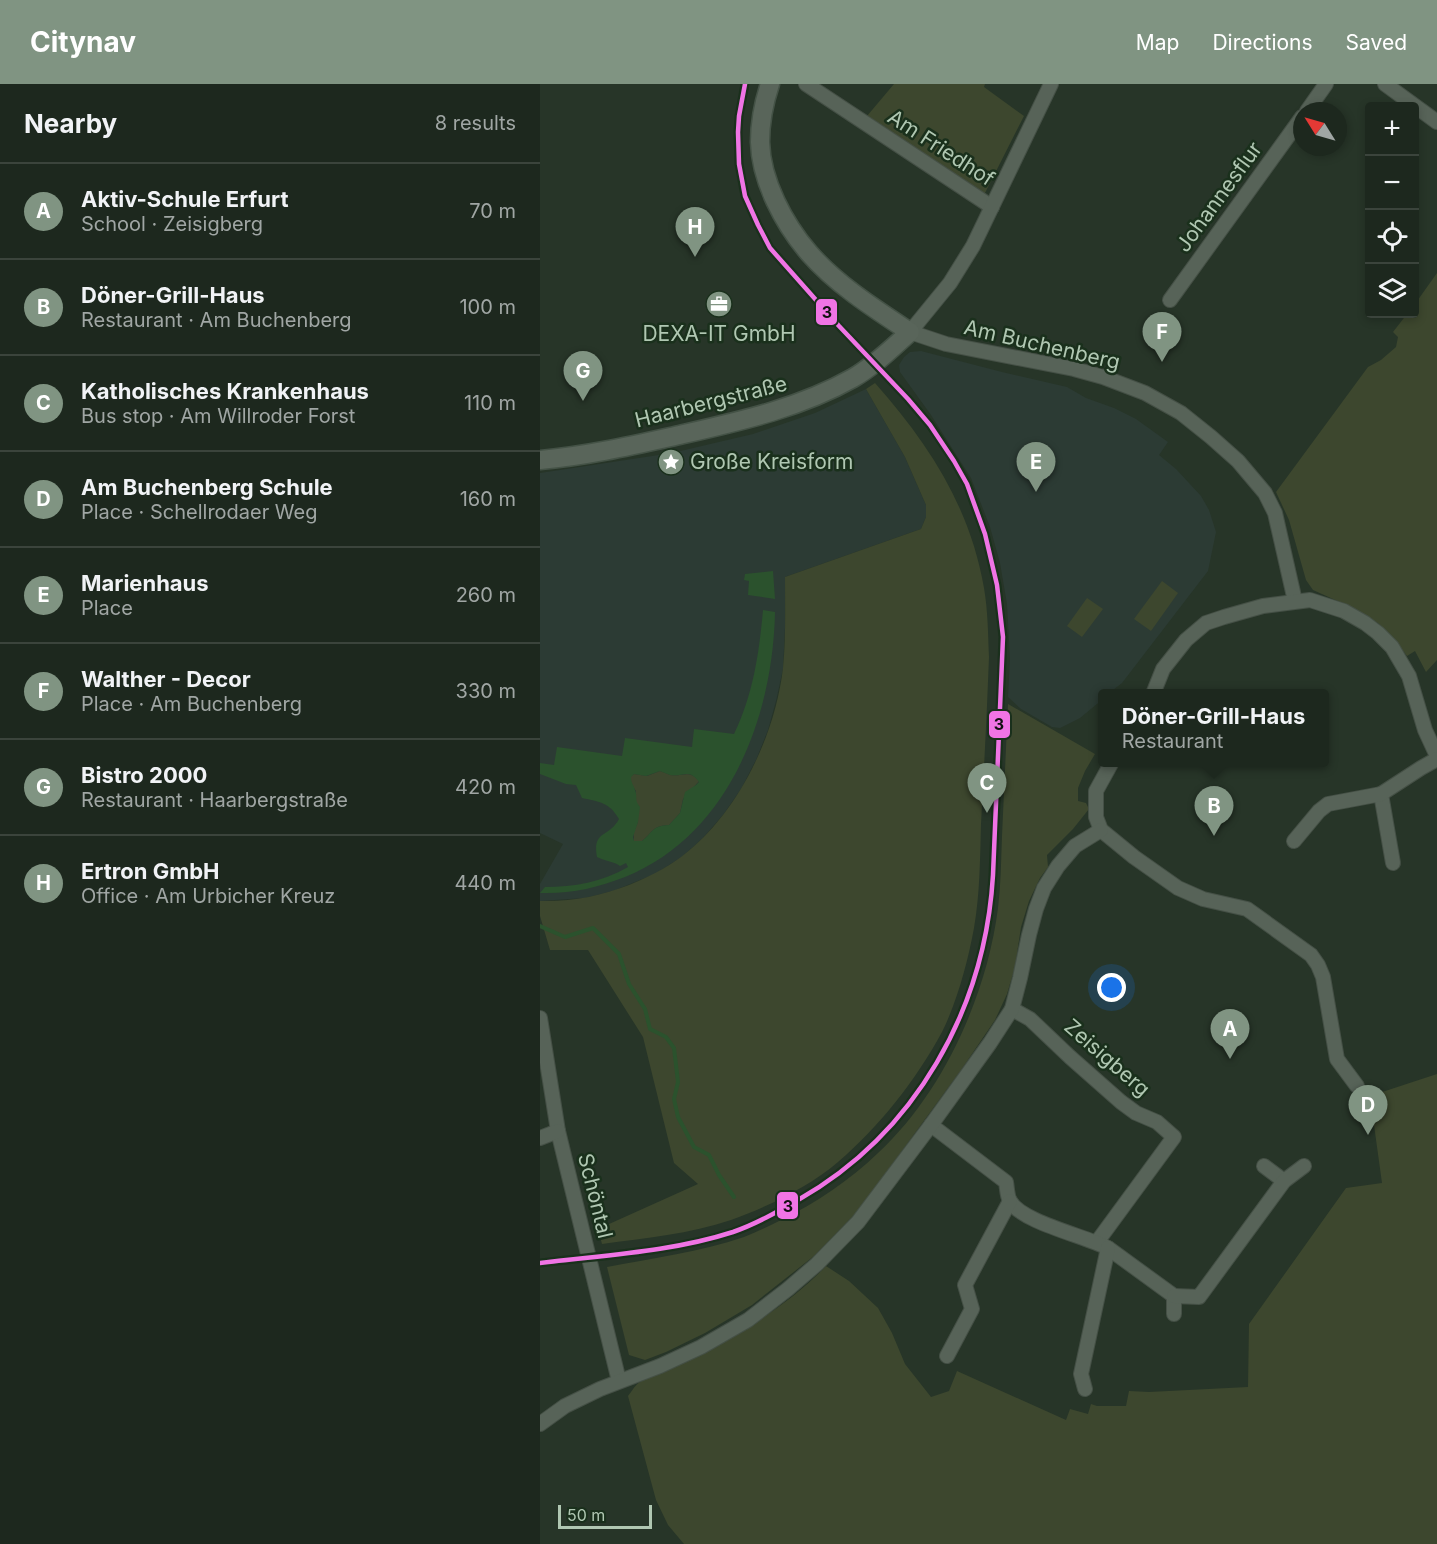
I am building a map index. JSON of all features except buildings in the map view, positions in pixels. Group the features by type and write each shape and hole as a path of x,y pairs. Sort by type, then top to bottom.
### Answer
{"main road":[{"path":"770,84 765,97 760,144 769,186 780,210 810,254 832,276 910,332"},
{"name":"Haarbergstraße","path":"540,460 577,456 664,438 752,418 792,406 825,392 869,368 910,332"}],"street":[{"name":"Am Friedhof","path":"806,84 992,207"},
{"name":"Haarbergstraße","path":"910,332 950,283 973,246 1052,84"},
{"path":"1313,102 1326,84"},
{"path":"1385,84 1437,123"},
{"name":"Johannesflur","path":"1170,300 1293,129"},
{"name":"Am Buchenberg","path":"910,332 946,345 1074,369 1103,377 1158,399 1181,413 1238,461 1265,493 1275,513 1296,601"},
{"path":"1155,689 1163,669 1186,640 1206,623 1263,606 1310,600 1344,611 1365,622 1392,647 1409,676 1425,730 1437,758 1381,794 1328,804 1319,811 1294,841"},
{"path":"1109,767 1096,791 1096,816 1101,830 1178,888 1203,899 1247,909 1311,955 1323,977 1337,1059 1358,1086"},
{"path":"1381,794 1393,863"},
{"path":"540,1424 564,1406 701,1347 748,1320 817,1264 858,1222 931,1125 1012,1009 1029,935 1044,888 1058,866 1076,846 1101,830"},
{"name":"Zeisigberg","path":"1012,1009 1030,1018 1121,1102 1136,1113 1157,1122 1174,1137 1102,1245"},
{"name":"Schöntal","path":"540,1018 558,1131 619,1381"},
{"path":"931,1125 1006,1182 1010,1201 1022,1213 1102,1245 1174,1296 1198,1297 1284,1182 1304,1166"},
{"path":"540,1138 558,1131"},
{"path":"1264,1166 1284,1182"},
{"path":"947,1356 972,1309 965,1285 1010,1201"},
{"path":"1084,1389 1081,1374 1102,1245"},
{"path":"1174,1296 1174,1314"}],"shaded area":[{"path":"894,84 985,84 984,87 1024,116 984,195 867,116"},
{"path":"1437,273 1437,660 1426,672 1415,651 1407,656 1378,623 1353,608 1313,590 1306,580 1289,520 1276,492 1368,367 1381,360 1396,347 1398,337 1393,332 1404,318 1419,318 1419,298"},
{"path":"921,351 1067,387 1086,398 1136,419 1168,442 1159,455 1176,469 1201,496 1209,510 1216,532 1208,571 1122,683 1114,689 1098,689 1098,703 1080,718 1060,728 1052,727 1021,709 1008,697 1010,659 1007,604 1000,563 990,527 971,478 931,415 900,372 899,365 910,352"},
{"path":"875,383 930,453 958,504 978,558 985,597 989,657 979,889 972,941 957,995 942,1032 909,1085 883,1118 827,1171 787,1195 731,1220 684,1232 602,1244 598,1229 698,1184 674,1163 643,1037 588,950 550,950 540,916 540,901 585,897 629,885 669,865 701,840 736,797 750,773 772,721 783,668 785,577 921,529 926,517 926,505 905,457 866,389"},
{"path":"866,389 905,457 926,505 926,517 921,529 785,577 783,669 768,730 741,789 703,838 682,857 655,874 613,891 585,898 540,901 540,884 563,844 540,833 540,473 672,453 753,434 815,413"},
{"path":"773,571 775,599 748,595 749,581 744,580 745,574"},
{"path":"1162,581 1178,593 1151,631 1134,619"},
{"path":"1087,598 1103,609 1082,637 1067,626"},
{"path":"763,610 775,612 772,652 765,692 754,731 738,768 718,802 692,833 661,858 625,877 583,890 540,893 545,887 588,883 628,867 626,863 620,866 597,857 596,848 599,838 619,819 612,809 582,798 576,785 566,784 540,774 540,763 554,765 557,747 622,756 625,738 692,747 694,729 734,734 750,689 757,658","holes":["660,771 670,775 689,774 699,782 685,792 680,813 669,825 656,828 642,841 634,841 640,807 631,777 634,774 646,776"]},
{"path":"1008,704 1095,754 1078,788 1078,801 1086,803 1089,809 1047,855 1048,867 1029,901 1021,927 1015,967 1007,994 995,1020 858,1211 814,1256 752,1305 705,1333 645,1360 629,1355 607,1267 693,1251 744,1237 807,1206 844,1182 878,1153 923,1102 942,1072 958,1041 984,975 998,908"},
{"path":"660,771 670,775 689,774 699,781 683,799 680,813 669,825 656,828 642,841 634,841 634,831 638,822 636,791 630,782 630,777 634,774 647,776"},
{"path":"1437,1074 1437,1544 684,1544 668,1525 656,1500 628,1396 643,1380 682,1363 768,1314 798,1292 826,1266 849,1281 878,1308 905,1364 931,1397 949,1391 957,1371 1066,1420 1070,1409 1088,1414 1091,1404 1126,1406 1129,1391 1248,1387 1249,1324 1346,1188 1382,1183 1370,1096"}],"waterway":[{"path":"540,926 565,937 593,928 619,954 629,984 645,1009 650,1029 666,1037 674,1048 678,1082 674,1099 678,1117 694,1147 709,1155 734,1197"}],"transit line":[{"name":"3","path":"540,1263 613,1255 710,1239 758,1222 798,1200 840,1172 877,1140 909,1103 937,1063 959,1019 976,973 987,925 993,875 1003,637 997,585 985,534 967,484 930,425 770,248 745,196 739,164 739,116 745,84"}],"place":[{"name":"Ertron GmbH","path":"695,257"},
{"name":"DEXA-IT GmbH","path":"719,304"},
{"name":"Walther - Decor","path":"1162,362"},
{"name":"Bistro 2000","path":"583,401"},
{"name":"Große Kreisform","path":"671,462"},
{"name":"Marienhaus","path":"1036,492"},
{"name":"Katholisches Krankenhaus","path":"987,813"},
{"name":"Döner-Grill-Haus","path":"1214,836"},
{"name":"Aktiv-Schule Erfurt","path":"1230,1059"},
{"name":"Am Buchenberg Schule","path":"1368,1135"}]}
